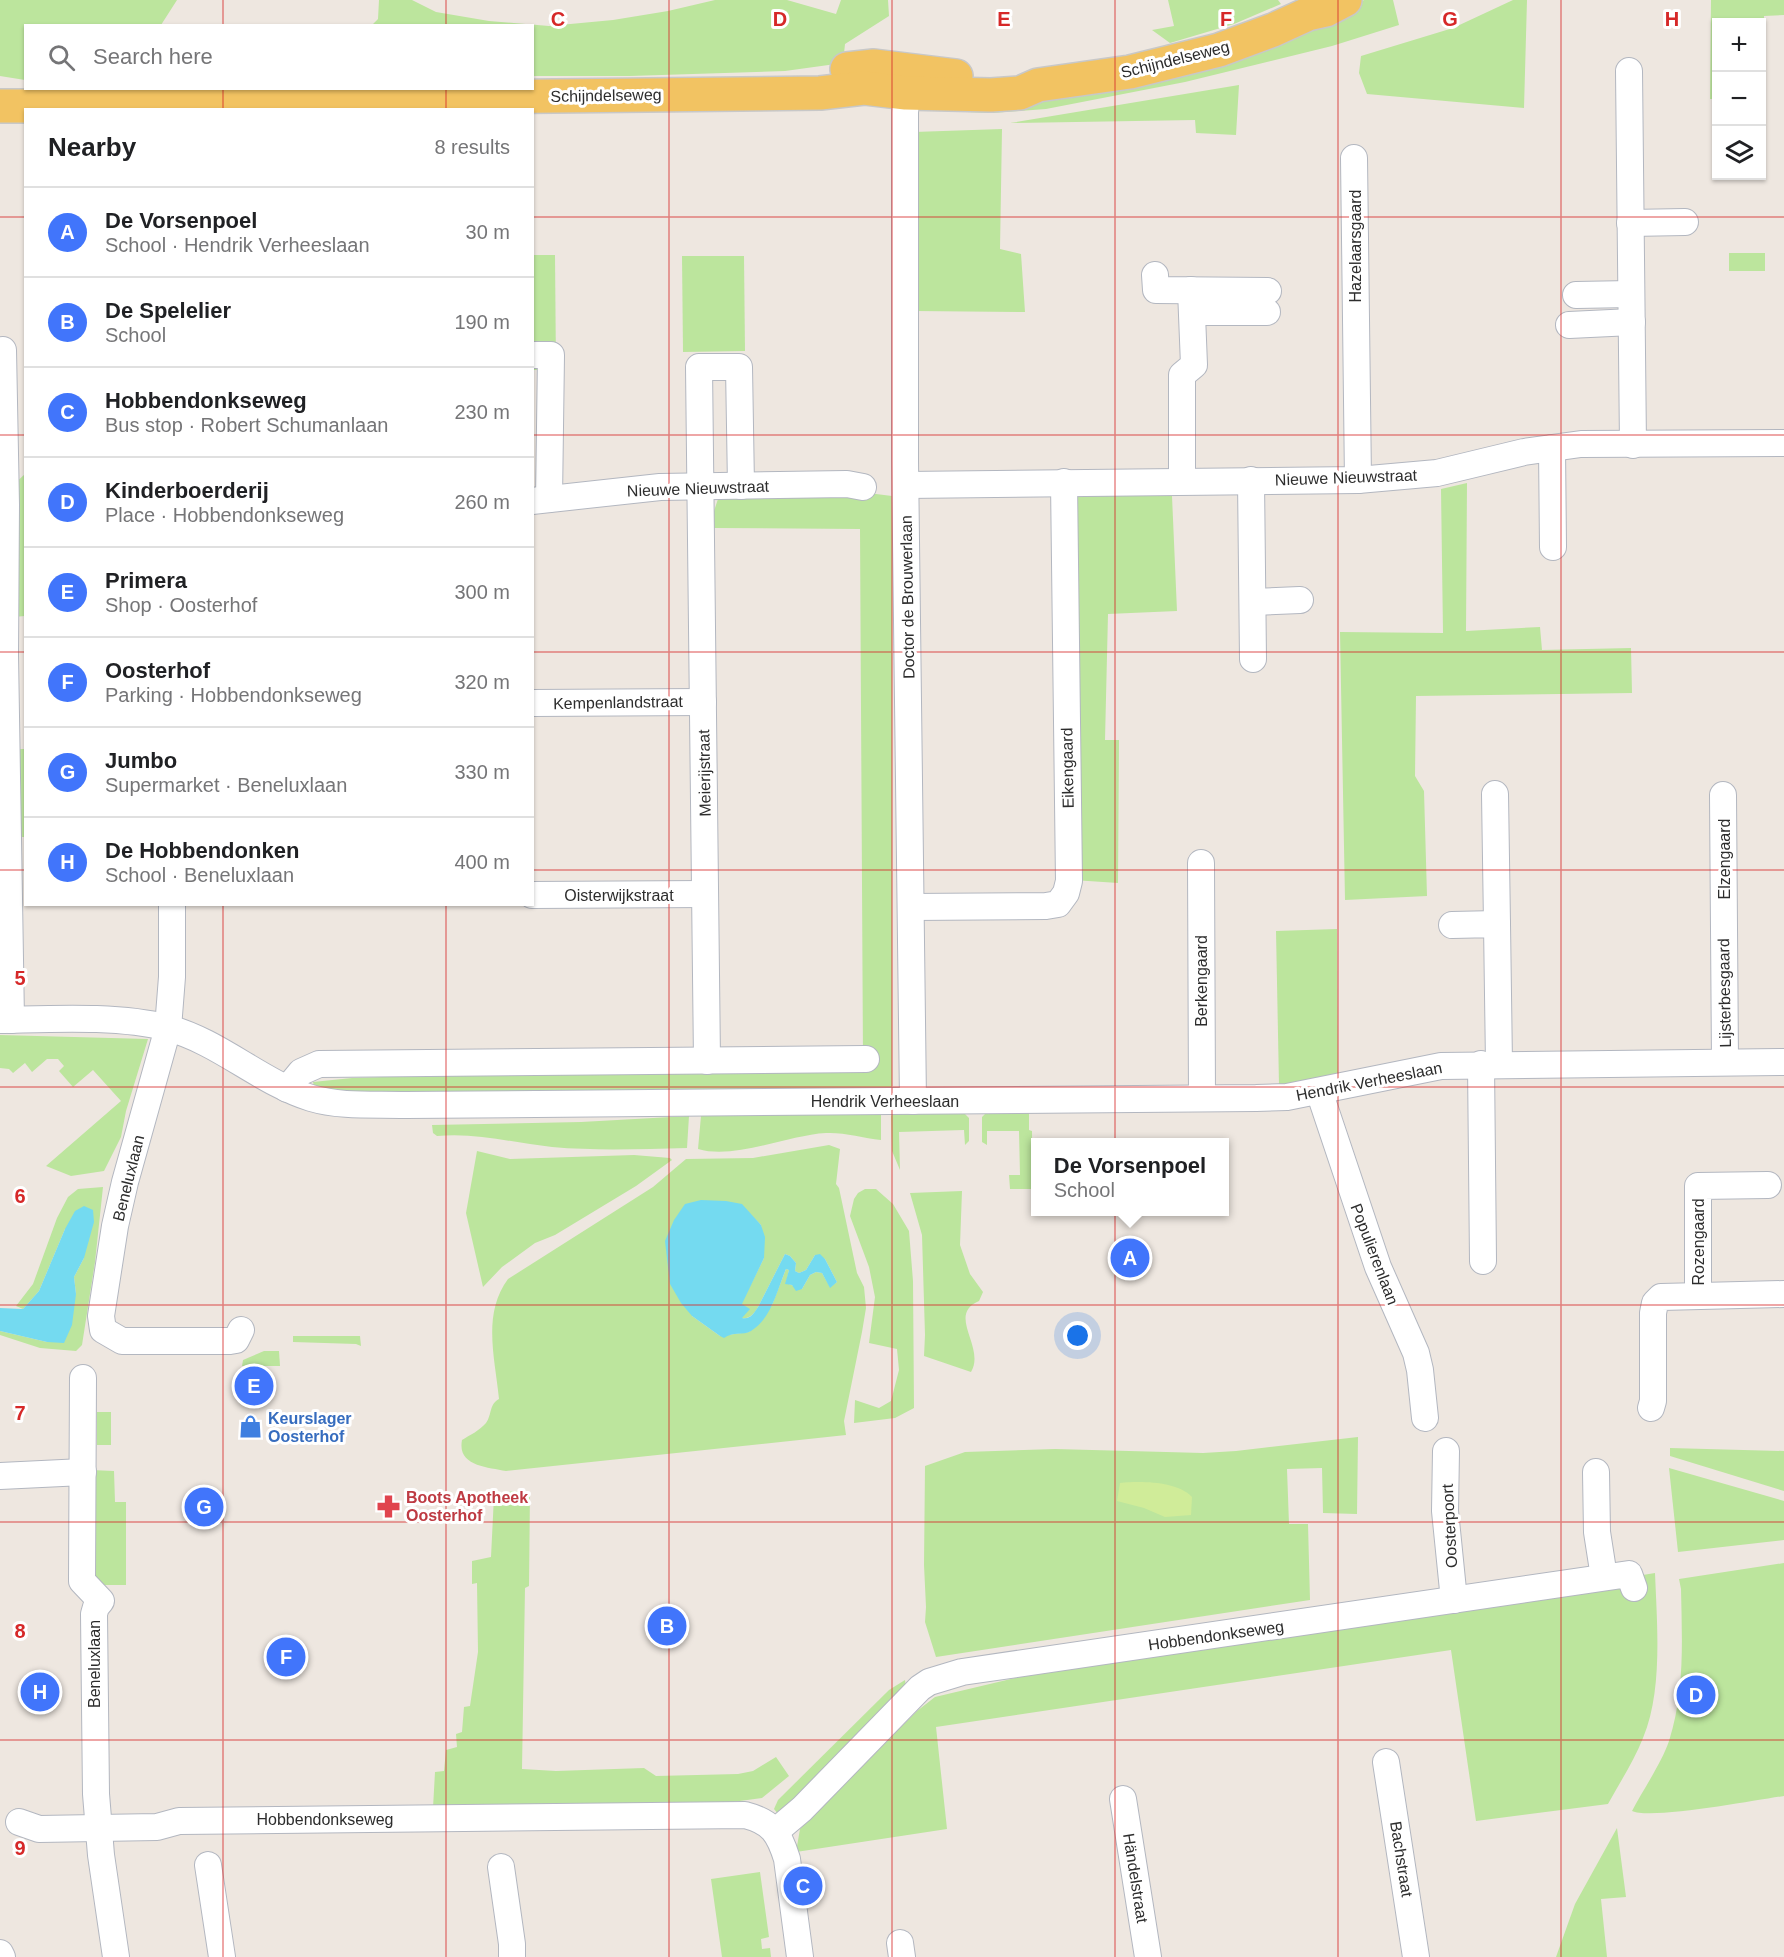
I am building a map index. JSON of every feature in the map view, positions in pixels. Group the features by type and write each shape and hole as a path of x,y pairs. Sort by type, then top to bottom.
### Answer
{"main road":[{"name":"Schijndelseweg","path":"0,106 388,98 820,93 864,88 906,93 1020,93 1038,85 1065,83 1164,65 1219,50 1273,30 1314,7 1326,10 1345,0"},
{"name":"Schijndelseweg","path":"534,80 759,78 874,66 991,81 1018,79 1038,85"},
{"path":"906,93 910,80 928,81 941,74"},
{"path":"0,88 24,90"},
{"path":"29,90 48,90"}],"street":[{"path":"1629,71 1633,445"},
{"name":"Schijndelseweg","path":"534,112 808,108 820,93"},
{"name":"Doctor de Brouwerlaan","path":"906,93 906,485 913,1101"},
{"name":"Hazelaarsgaard","path":"1354,158 1358,480"},
{"path":"1630,223 1685,222"},
{"path":"1155,275 1156,290 1192,301 1268,302"},
{"path":"1575,295 1631,294"},
{"path":"1182,481 1182,375 1194,365 1192,301"},
{"path":"1569,325 1632,322"},
{"path":"5,1020 2,655 3,536 10,350"},
{"path":"534,355 551,355 541,500"},
{"name":"Meierijstraat","path":"706,1061 699,367 739,367 741,486"},
{"name":"Nieuwe Nieuwstraat","path":"906,485 1358,480 1437,473 1524,452 1581,444 1784,443"},
{"path":"1552,448 1553,547"},
{"path":"1251,480 1253,659"},
{"name":"Eikengaard","path":"911,907 1046,906 1058,904 1066,893 1069,881 1064,482"},
{"name":"Nieuwe Nieuwstraat","path":"541,500 700,485 847,484 863,487"},
{"path":"1253,602 1300,600"},
{"name":"Kempenlandstraat","path":"534,703 704,702"},
{"path":"1483,1261 1497,924 1496,794"},
{"name":"Elzengaard","path":"1723,795 1723,924"},
{"name":"Berkengaard","path":"1202,863 1202,1098"},
{"name":"Oisterwijkstraat","path":"534,896 705,894"},
{"path":"168,1028 172,976 172,906"},
{"path":"1452,925 1497,924"},
{"name":"Lijsterbesgaard","path":"1723,924 1725,1062"},
{"name":"Hendrik Verheeslaan","path":"5,1020 131,1020 168,1028 201,1039 287,1089 338,1104 1287,1097 1407,1071 1441,1066 1784,1062"},
{"name":"Beneluxlaan","path":"168,1028 125,1182 109,1260 101,1316 103,1330 122,1341 230,1341 236,1340 241,1330"},
{"path":"287,1089 301,1072 319,1064 866,1059"},
{"name":"Populierenlaan","path":"1319,1091 1378,1267 1416,1353 1425,1418"},
{"name":"Rozengaard","path":"1698,1295 1698,1186 1768,1185"},
{"name":"Rozengaard","path":"1651,1408 1654,1304 1660,1297 1784,1294"},
{"name":"Beneluxlaan","path":"84,1378 82,1581 101,1601 94,1614 94,1774 116,1957"},
{"name":"Oosterpoort","path":"1446,1451 1445,1511 1454,1600"},
{"path":"0,1476 83,1472"},
{"path":"1596,1472 1597,1532 1604,1577"},
{"name":"Hobbendonkseweg","path":"9,1822 39,1828 98,1821 157,1827 179,1821 745,1815 767,1825 802,1809 920,1688 929,1682 962,1672 1604,1577 1629,1574 1634,1588"},
{"name":"Bachstraat","path":"1386,1762 1416,1957"},
{"name":"Händelstraat","path":"1123,1799 1148,1957"},
{"path":"767,1825 787,1859 800,1957"},
{"path":"208,1864 222,1957"},
{"path":"501,1867 512,1957"}],"green space":[{"path":"0,0 177,0 162,24 24,24 24,80 0,76"},
{"path":"379,0 412,0 436,12 489,21 525,24 373,24 378,19"},
{"path":"715,0 787,0 836,14 841,0 888,0 889,16 845,44 843,63 785,71 630,76 534,76 534,25 549,26 613,20"},
{"path":"1168,0 1278,0 1281,4 1234,24 1170,43 1152,30 1174,26"},
{"path":"1364,0 1393,0 1399,25 1332,46 1185,82 1046,109 992,113 943,111 942,103 1353,7"},
{"path":"1513,0 1527,0 1524,108 1367,94 1359,73 1361,56 1453,28"},
{"path":"1711,0 1784,0 1784,15 1764,16 1764,18 1712,18 1712,99 1710,99"},
{"path":"1239,85 1236,135 1196,133 1195,120 1010,123"},
{"path":"1002,129 1000,249 1021,254 1025,312 914,311 914,132"},
{"path":"1729,253 1765,253 1765,271 1729,271"},
{"path":"534,255 555,255 556,370 534,370"},
{"path":"682,256 744,256 745,351 683,352"},
{"path":"24,475 24,616 13,617 12,486"},
{"path":"1467,483 1466,631 1540,627 1542,650 1631,648 1632,693 1416,696 1415,776 1424,791 1427,896 1345,900 1340,632 1443,633 1441,489"},
{"path":"876,494 892,496 892,1094 378,1101 314,1086 313,1082 352,1078 863,1061 860,529 714,528 714,511 718,499 725,496"},
{"path":"1068,496 1172,496 1177,611 1108,614 1105,740 1119,740 1118,883 1073,880"},
{"path":"15,749 24,749 24,837 16,837"},
{"path":"1337,929 1338,1075 1296,1085 1279,1085 1276,931"},
{"path":"0,1035 148,1039 126,1111 121,1137 104,1171 71,1176 46,1166 121,1101 93,1070 73,1087 59,1071 64,1066 58,1059 47,1059 32,1072 25,1063 13,1073 9,1069 0,1068"},
{"path":"1029,1108 1029,1130 1032,1131 1031,1189 1010,1189 1009,1175 1020,1175 1019,1131 987,1131 987,1145 982,1142 982,1117 988,1111"},
{"path":"962,1111 969,1118 969,1141 965,1145 964,1130 899,1132 900,1170 892,1151 891,1116 894,1112"},
{"path":"881,1112 881,1140 826,1133 745,1149 713,1152 698,1149 701,1116"},
{"path":"689,1116 687,1148 552,1147 480,1137 437,1136 433,1133 432,1125 581,1122"},
{"path":"829,1145 840,1149 836,1184 839,1188 857,1273 864,1287 866,1308 844,1421 846,1435 506,1471 475,1464 469,1460 464,1455 462,1440 486,1423 494,1404 499,1399 493,1352 493,1322 495,1307 508,1279 653,1187 686,1159 753,1158","holes":["751,1215 761,1225 764,1258 741,1304 742,1318 750,1317 756,1310 785,1254 796,1263 795,1271 799,1273 806,1270 815,1255 825,1259 837,1282 830,1287 822,1273 816,1272 810,1275 802,1289 786,1283 789,1270 786,1269 772,1305 749,1332 720,1336 692,1316"]},
{"path":"477,1151 510,1159 634,1155 672,1160 636,1186 555,1235 535,1243 502,1267 483,1287 466,1213"},
{"path":"103,1187 95,1262 82,1345 76,1351 40,1348 0,1335 0,1331 47,1342 76,1294 74,1277 84,1258 65,1229 39,1291 23,1309 16,1306 33,1284 57,1218 68,1197 78,1189"},
{"path":"865,1189 876,1189 893,1204 909,1231 913,1281 914,1408 895,1418 854,1423 855,1400 879,1408 891,1401 899,1370 897,1349 869,1343 875,1297 869,1267 850,1216 854,1199"},
{"path":"962,1191 960,1245 970,1274 983,1292 979,1301 970,1307 966,1314 966,1323 974,1352 971,1372 924,1356 922,1235 910,1193"},
{"path":"293,1336 360,1336 361,1346 293,1342"},
{"path":"264,1351 279,1351 280,1366 242,1366 243,1360"},
{"path":"97,1412 111,1412 111,1445 97,1445"},
{"path":"1358,1437 1357,1514 1323,1513 1322,1468 1287,1469 1289,1524 1308,1524 1310,1600 936,1657 925,1622 925,1466 965,1452 1055,1449 1203,1453"},
{"path":"1670,1448 1784,1451 1784,1491 1670,1456"},
{"path":"1669,1468 1784,1501 1784,1540 1678,1552"},
{"path":"91,1470 114,1471 115,1502 126,1502 126,1585 98,1585 92,1581"},
{"path":"1148,1482 1177,1488 1192,1497 1191,1515 1165,1517 1144,1508 1117,1501 1120,1483"},
{"path":"513,1491 530,1492 529,1586 525,1588 522,1769 556,1771 644,1768 656,1776 738,1774 753,1771 776,1757 789,1776 762,1798 725,1803 433,1808 435,1772 444,1771 446,1750 457,1747 456,1734 462,1732 464,1707 470,1706 478,1652 477,1583 472,1584 472,1561 491,1557 494,1496"},
{"path":"1784,1563 1784,1796 1681,1811 1643,1813 1632,1811 1662,1758 1669,1741 1678,1703 1682,1627 1679,1579"},
{"path":"1655,1573 1657,1657 1654,1700 1639,1747 1608,1804 1476,1821 1451,1650 936,1727 947,1829 796,1852 800,1829 917,1711 935,1697 1015,1678"},
{"path":"905,1680 906,1689 779,1815 774,1809 778,1800 889,1690"},
{"path":"1617,1828 1626,1897 1601,1899 1607,1957 1556,1957 1575,1904"},
{"path":"760,1872 769,1937 761,1939 762,1949 770,1948 771,1957 722,1957 711,1879"}],"water":[{"path":"701,1200 742,1204 761,1225 765,1237 764,1258 742,1304 750,1309 742,1318 753,1314 785,1254 796,1263 795,1271 799,1273 806,1270 815,1255 820,1254 837,1282 830,1288 822,1273 816,1272 810,1275 802,1289 796,1291 792,1285 785,1284 789,1270 786,1269 764,1319 751,1331 724,1338 720,1336 692,1316 670,1284 665,1241 674,1220 685,1204"},
{"path":"84,1206 93,1210 94,1222 84,1258 74,1277 76,1294 72,1325 64,1343 47,1342 0,1331 0,1308 23,1309 39,1291 65,1229 75,1211"}],"place":[{"name":"De Vorsenpoel","path":"1130,1258"},
{"name":"Primera","path":"254,1386"},
{"name":"Keurslager Oosterhof","path":"250,1427"},
{"name":"Boots Apotheek Oosterhof","path":"388,1506"},
{"name":"Jumbo","path":"204,1507"},
{"name":"De Spelelier","path":"667,1626"},
{"name":"Oosterhof","path":"286,1657"},
{"name":"De Hobbendonken","path":"40,1692"},
{"name":"Kinderboerderij","path":"1696,1695"},
{"name":"Hobbendonkseweg","path":"803,1886"}]}
